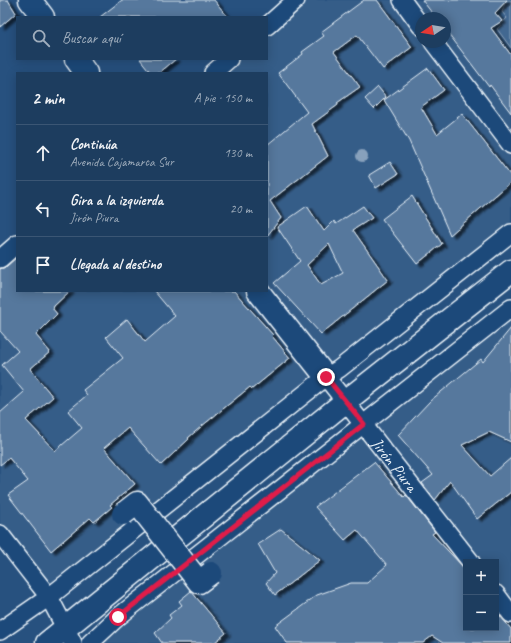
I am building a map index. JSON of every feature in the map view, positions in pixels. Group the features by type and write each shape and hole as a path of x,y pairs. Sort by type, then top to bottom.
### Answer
{"main road":[{"path":"30,0 42,16"},
{"path":"77,60 85,72"},
{"path":"46,643 70,635 346,401 511,271"},
{"name":"Jirón Piura","path":"259,292 326,377"},
{"path":"123,514 137,503 199,582 211,573"}],"street":[{"path":"268,25 296,0"},
{"path":"402,0 415,18"},
{"path":"438,48 511,145"},
{"path":"214,72 228,60"},
{"path":"0,631 49,598 326,377 339,369 511,233"},
{"path":"0,258 16,245"},
{"path":"90,643 118,617 511,308"},
{"name":"Jirón Piura","path":"326,377 469,559"},
{"path":"0,534 49,598 70,635"},
{"path":"497,595 511,614"}],"shaded area":[{"path":"307,0 511,0 511,229 49,597 0,534 0,260 16,247 16,292 268,292 268,72 222,72 237,60 268,60 268,33"},
{"path":"506,0 511,0 511,48 497,29 507,18 502,12"},
{"path":"511,309 511,643 92,643"}],"building":[{"path":"0,0 8,0 16,13 0,27"},
{"path":"122,0 214,0 227,16 101,16"},
{"path":"364,0 377,0 412,47 383,69 357,35 334,52 360,87 337,103 338,105 312,124 328,156 270,201 281,218 268,235 268,144 307,112 278,73 303,54 302,52 324,36 321,32"},
{"path":"422,0 507,0 495,13 502,21 491,28 511,55 511,113 451,37 451,12 431,12"},
{"path":"141,60 175,60 160,72 150,72"},
{"path":"428,68 444,90 421,107 437,134 462,114 511,176 511,182 450,235 409,141 384,100"},
{"path":"378,87 386,97 374,109 365,99"},
{"path":"390,162 398,174 376,188 369,175"},
{"path":"412,196 442,244 417,264 382,219"},
{"path":"307,206 324,231 334,221 336,224 363,206 372,218 353,230 388,280 321,334 274,283 300,261 277,227","holes":["329,244 343,273 321,285 307,265"]},
{"path":"16,258 16,292 69,292 54,306 53,309 57,314 36,335 50,352 30,369 53,397 26,420 55,451 82,428 68,411 87,395 83,390 123,358 106,337 127,319 145,342 175,316 155,292 235,292 273,335 272,336 290,358 252,389 250,387 202,426 161,465 128,428 104,448 135,484 110,505 112,507 94,522 90,518 51,551 8,495 28,481 9,458 0,465 0,413 24,392 2,365 18,351 0,331 0,269 7,266"},
{"path":"511,328 511,442 489,432 462,445 490,476 511,458 511,492 477,519 450,481 435,500 422,483 433,475 398,435 430,401 481,359 483,362"},
{"path":"374,462 404,497 406,495 435,532 432,534 463,567 463,631 499,631 499,615 511,629 511,643 443,643 432,636 423,643 287,643 275,626 317,595 351,583 367,583 387,565 357,530 345,540 315,507"},
{"path":"281,529 320,560 275,595 266,583 275,573 258,544"},
{"path":"191,591 226,633 214,643 162,643 155,633 171,618 169,615 182,605 179,601"}],"route":[{"path":"118,617 364,424 326,377"}]}
